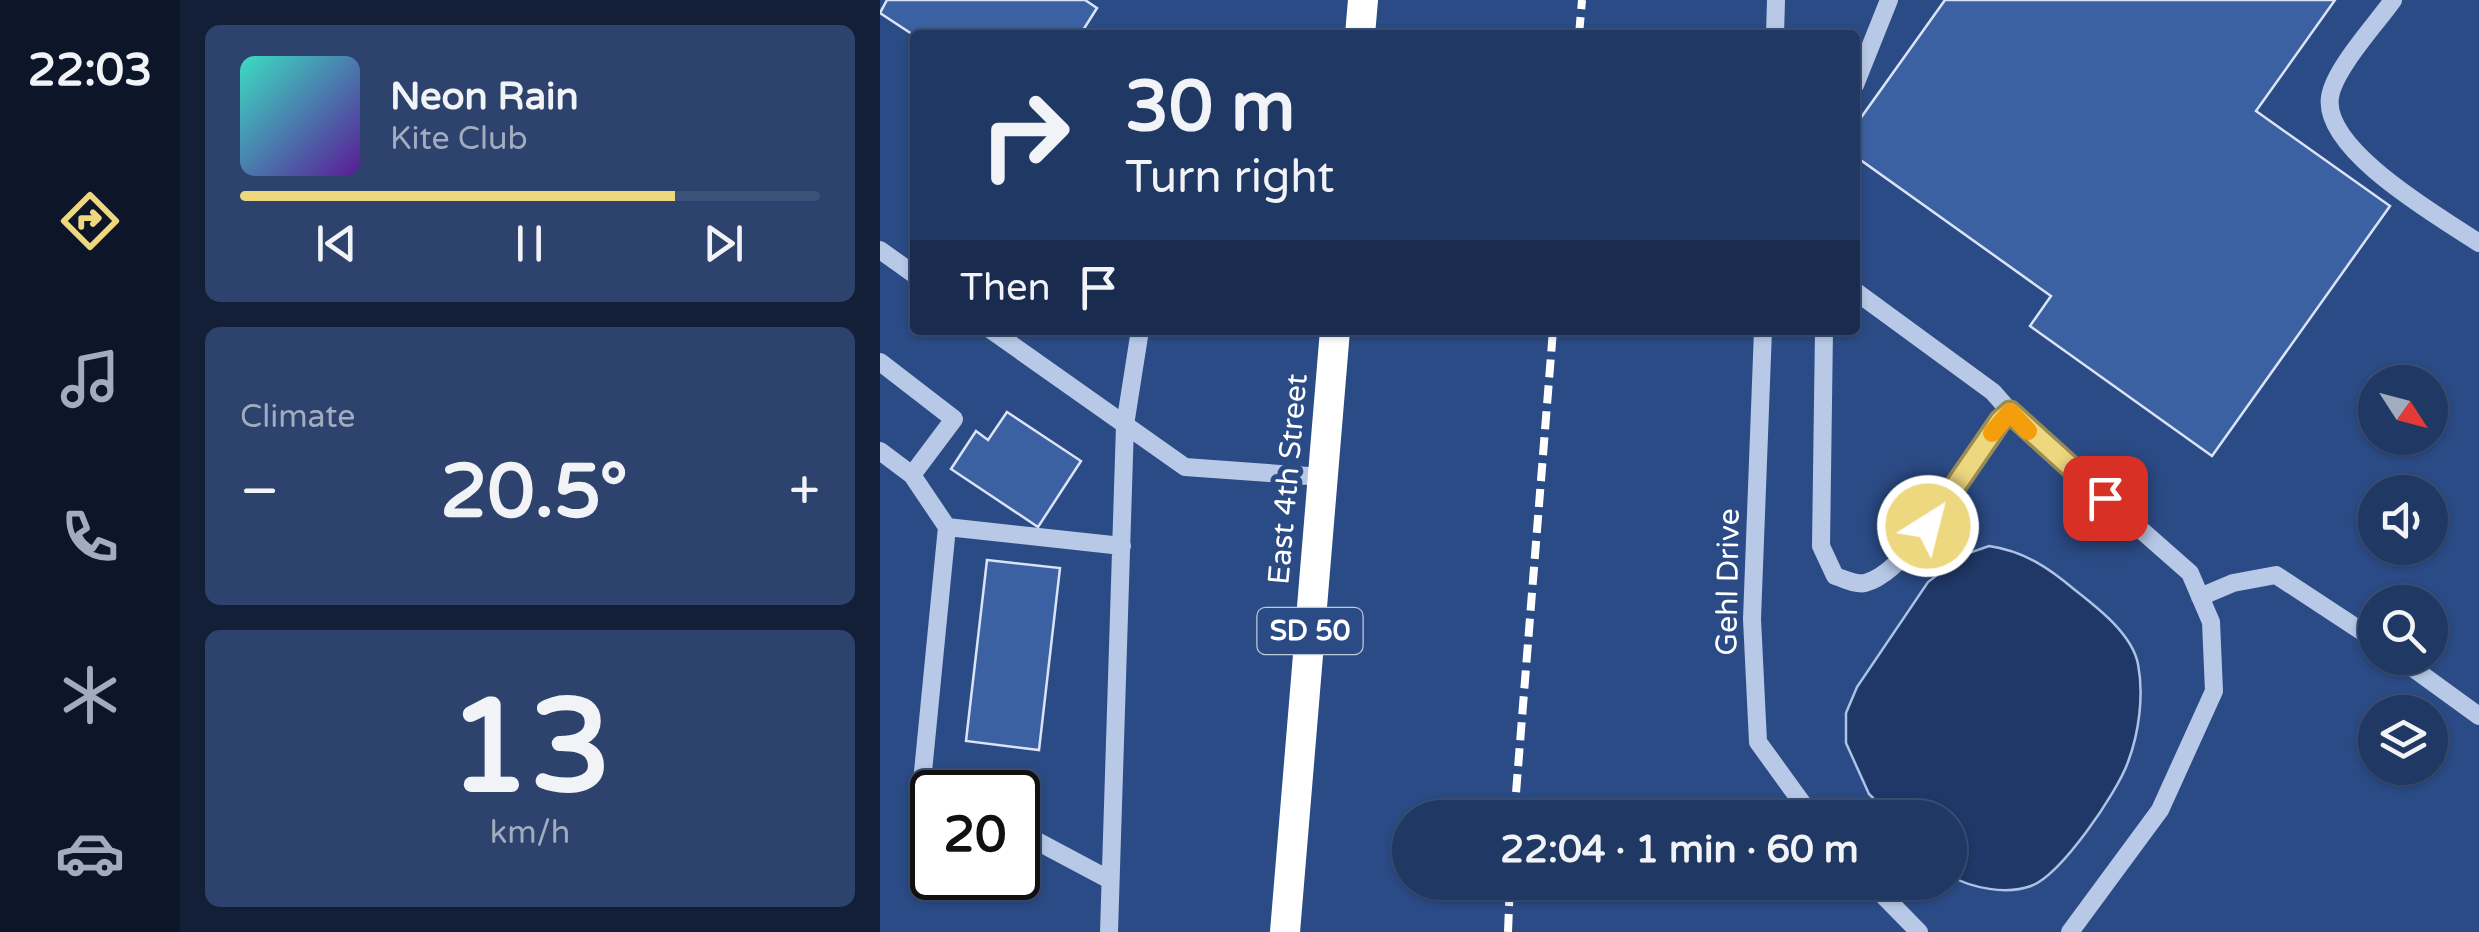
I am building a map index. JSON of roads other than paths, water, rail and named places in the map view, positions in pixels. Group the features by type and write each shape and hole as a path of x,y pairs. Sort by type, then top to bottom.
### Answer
{"highway":[{"path":"1360,30 1363,0"},
{"name":"East 4th Street","path":"1285,932 1335,335"}],"street":[{"path":"1775,30 1776,0"},
{"path":"1860,72 1889,0"},
{"path":"2394,0 2338,78 2329,98 2334,118 2348,144 2368,167 2479,244"},
{"path":"882,256 910,272"},
{"path":"1860,295 1993,392 2010,412 2190,572 2211,622 2214,691 2160,810 2070,932"},
{"path":"998,335 1185,466 1323,477"},
{"path":"1108,932 1125,425 1139,335"},
{"name":"Gehl Drive","path":"1763,335 1752,619 1758,742 1800,800"},
{"path":"1824,335 1821,546 1835,576 1861,585 1877,578 1912,548 2010,412"},
{"path":"880,362 954,419 912,475"},
{"path":"880,452 912,475 946,527 923,770"},
{"path":"946,527 1122,546"},
{"path":"2200,597 2233,583 2276,574 2358,629"},
{"path":"2422,675 2479,716"},
{"path":"1040,843 1110,880"},
{"path":"1887,900 1918,932"}],"water":[{"path":"1989,546 2014,552 2056,575 2113,622 2135,653 2140,676 2135,739 2112,793 2057,866 2031,886 2011,890 1967,884 1967,800 1875,800 1846,743 1846,713 1857,687 1928,582 1963,555"}],"railway":[{"path":"1579,30 1582,0"},
{"path":"1515,800 1553,335"},
{"path":"1508,932 1509,900"}]}
